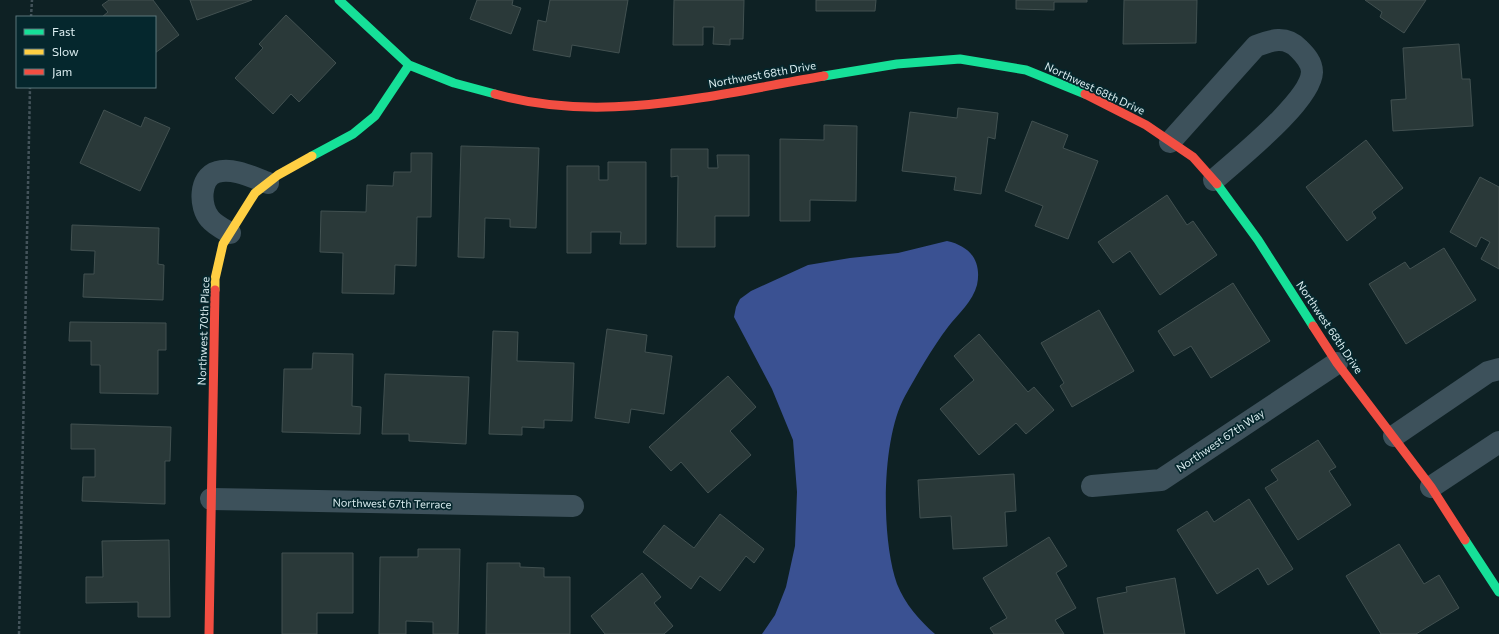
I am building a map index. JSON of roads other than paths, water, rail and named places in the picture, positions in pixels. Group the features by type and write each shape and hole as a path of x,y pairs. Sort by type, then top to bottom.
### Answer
{"street":[{"path":"339,0 409,65"},
{"path":"1170,142 1256,46 1274,39 1284,40 1296,46 1308,59 1312,72 1308,84 1293,107 1214,180"},
{"name":"Northwest 68th Drive","path":"409,65 454,83 518,101 582,108 654,105 897,64 960,59 1026,70 1084,94 1146,125 1193,157 1214,180 1258,240 1337,363 1394,436 1431,487 1499,592"},
{"name":"Northwest 70th Place","path":"209,634 215,279 223,244 255,194 278,175 353,134 375,116 409,65"},
{"path":"230,233 209,219 204,208 203,186 209,177 217,172 228,172 240,174 268,183"},
{"name":"Northwest 67th Way","path":"1092,486 1161,480 1337,363"},
{"path":"1394,436 1488,372 1499,369"},
{"path":"1431,487 1499,442"},
{"name":"Northwest 67th Terrace","path":"212,499 573,506"}],"water":[{"path":"947,241 962,247 972,256 978,269 977,285 969,302 936,343 905,396 897,415 891,437 886,489 888,542 897,584 913,611 935,634 762,634 775,615 786,587 795,546 797,492 793,440 772,389 734,317 736,307 740,299 751,291 808,265 850,258 898,253"}]}
